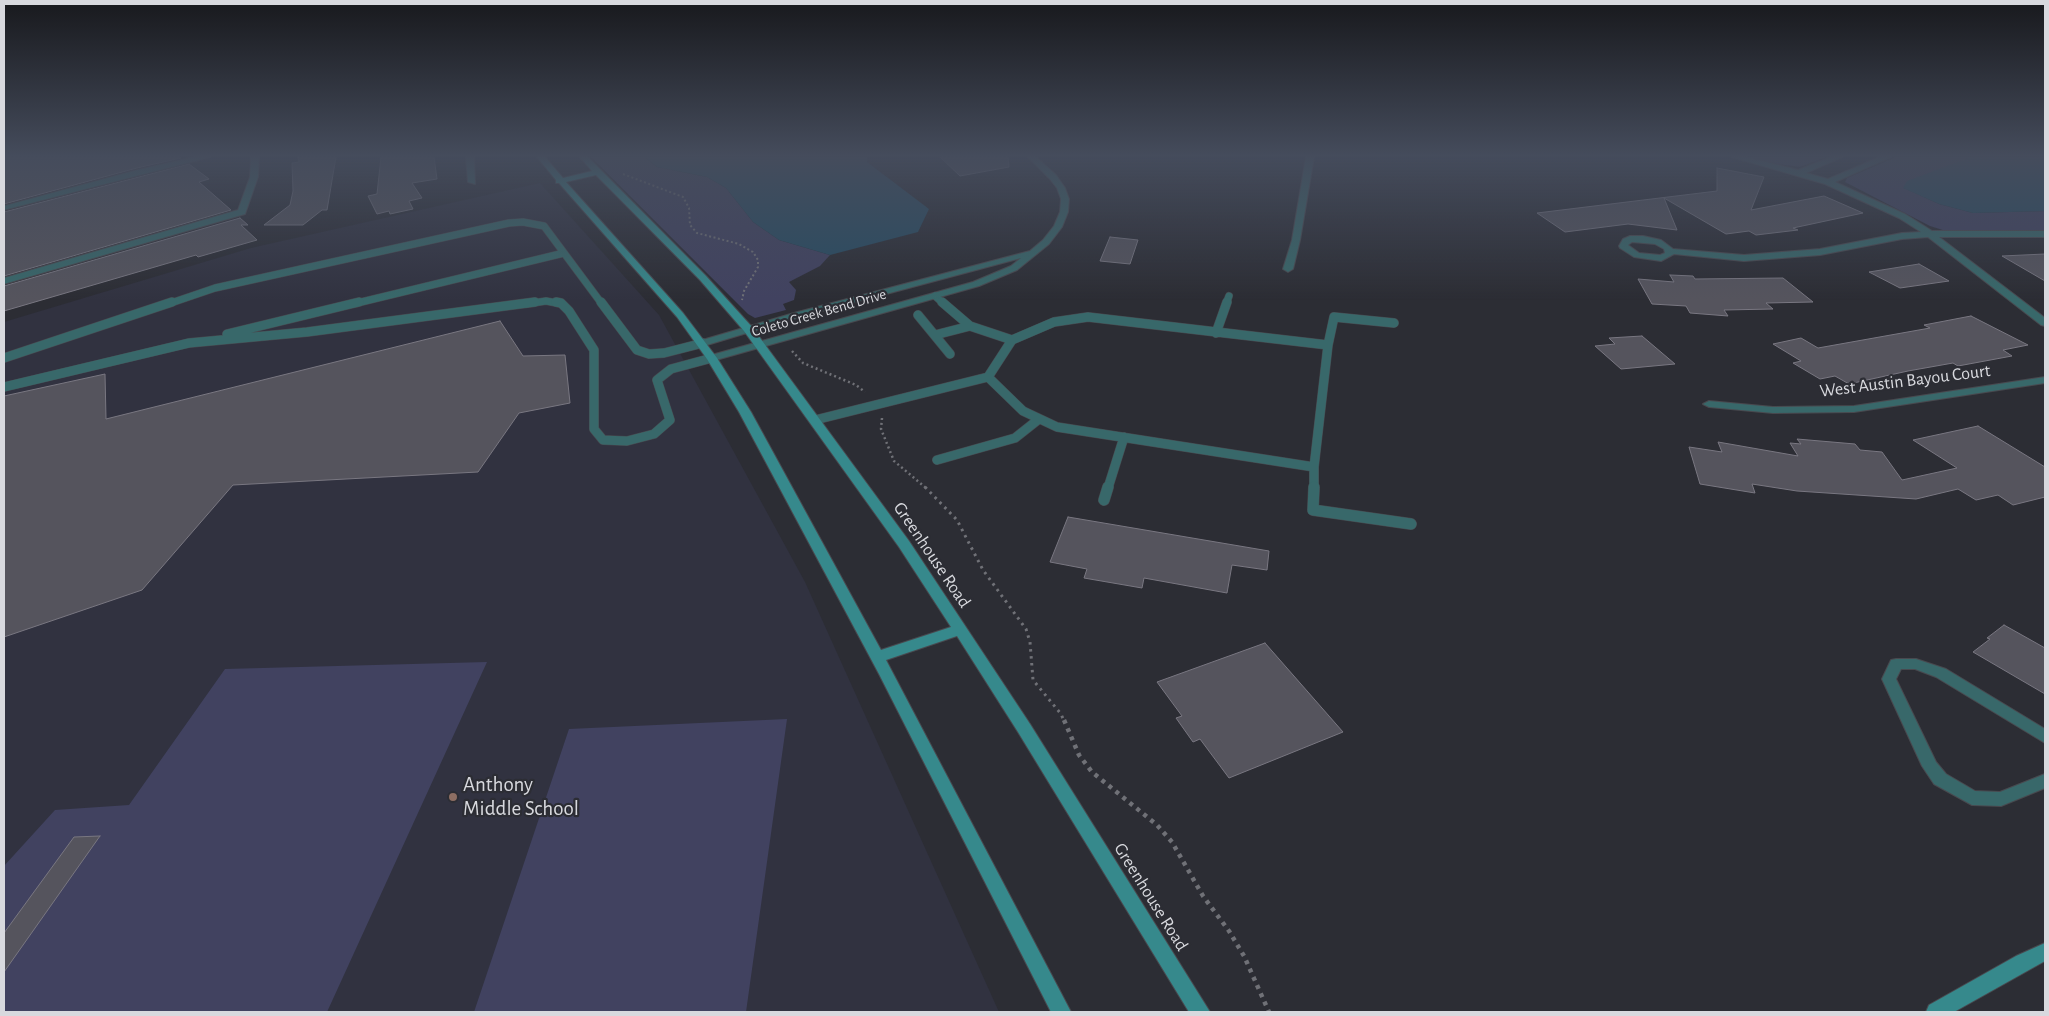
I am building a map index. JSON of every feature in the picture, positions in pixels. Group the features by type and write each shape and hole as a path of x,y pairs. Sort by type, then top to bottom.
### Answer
{"main road":[{"path":"580,204 680,315 702,343 745,412 877,657 1061,1012"},
{"name":"Greenhouse Road","path":"629,204 703,278 748,329 904,544 1024,728 1200,1012"},
{"path":"877,657 959,630"},
{"path":"1936,1012 2023,962 2045,952"}],"street":[{"path":"4,208 18,204"},
{"path":"4,281 242,212 245,204"},
{"name":"Coleto Creek Bend Drive","path":"712,358 976,284 1014,268 1031,252 1046,242 1058,227 1065,204"},
{"path":"1288,269 1296,240 1302,204"},
{"path":"1877,204 1902,216 1930,234 2045,323"},
{"path":"1670,251 1744,258 1820,252 1902,236 1930,234 2045,234"},
{"name":"Coleto Creek Bend Drive","path":"702,343 1031,252"},
{"path":"920,282 935,296"},
{"name":"West Austin Bayou Court","path":"1709,404 1773,410 1846,409 2045,380"},
{"path":"2045,737 1941,673 1916,664 1896,664 1889,678 1930,766 1940,779 1972,798 2001,799 2045,781"}],"lane":[{"path":"4,358 216,288 509,223 529,222 544,226 637,350 649,354 664,353 702,343"},
{"path":"4,387 564,253"},
{"path":"935,296 970,326 1012,340"},
{"path":"1216,333 1230,296"},
{"path":"189,343 307,332 529,302 546,301 561,303 569,310 594,350 594,429 603,440 627,441 654,434 670,420 658,380 672,369 712,358"},
{"path":"918,315 950,354"},
{"path":"815,420 988,377 1012,340 1054,322 1088,317 1328,345"},
{"path":"1394,323 1334,317 1328,345 1314,467 1313,510 1411,524"},
{"path":"934,335 970,326"},
{"path":"988,377 1022,411 1057,427 1314,467"},
{"path":"937,460 1015,438 1039,419"},
{"path":"1104,500 1124,437"}],"path":[{"path":"687,204 690,208 690,225 697,233 739,244 753,252 758,260 758,267 744,291 742,301 748,310 766,324"},
{"path":"785,338 791,350 803,363 820,369 832,377 856,385 865,392 882,418 881,429 894,461 931,492 957,520 983,570 1026,629 1030,642 1033,680 1060,714 1079,755 1092,772 1158,825 1172,842 1203,896 1229,931 1244,956 1269,1012"}],"shaded area":[{"name":"Anthony Middle School","path":"445,204 559,204 659,315 805,582 999,1012 4,1012 4,322 251,248"},
{"path":"638,204 739,204 753,222 779,240 830,255 820,266 789,282 796,290 794,300 783,304 786,310 755,318 748,314"},
{"path":"739,204 923,204 929,209 918,232 830,255 779,240 753,222"},
{"path":"1888,204 1941,204 1973,213 2045,211 2045,231 1946,231 1930,226"},
{"path":"1941,204 2045,204 2045,211 1973,213"},
{"path":"487,662 327,1012 4,1012 4,866 55,810 129,805 225,669"},
{"path":"787,719 746,1012 474,1012 569,729"}],"building":[{"path":"33,204 225,204 231,210 4,276 4,212"},
{"path":"328,204 327,210 322,210 303,225 264,225 290,205"},
{"path":"372,204 411,204 413,209 390,214 389,211 377,214"},
{"path":"1607,204 1667,204 1677,230 1628,224 1565,232 1537,213"},
{"path":"1675,204 1753,204 1751,210 1780,204 1843,204 1863,213 1793,228 1798,230 1756,235 1749,231 1726,234"},
{"path":"240,218 248,225 241,225 257,240 198,257 196,255 4,311 4,286"},
{"path":"1110,237 1138,240 1130,264 1100,261"},
{"path":"2045,254 2045,281 2002,256"},
{"path":"1919,264 1949,281 1900,288 1869,272"},
{"path":"1670,275 1693,276 1695,279 1783,278 1813,302 1766,303 1773,309 1724,310 1728,316 1690,313 1686,306 1652,304 1638,279 1674,282"},
{"path":"1971,316 2028,345 2003,350 2012,356 1958,366 1953,363 1849,384 1835,376 1820,379 1793,363 1801,361 1773,344 1801,338 1818,348 1930,328 1924,325"},
{"path":"500,321 523,356 565,355 570,403 519,413 478,472 233,485 142,590 4,637 4,396 105,374 106,419"},
{"path":"1642,336 1675,364 1621,369 1595,346 1615,344 1609,338"},
{"path":"1978,426 2045,467 2045,497 2013,505 1998,495 1976,500 1958,489 1916,499 1797,491 1752,484 1755,493 1700,484 1689,447 1722,452 1718,442 1798,456 1790,443 1801,444 1797,439 1855,444 1860,450 1882,452 1902,480 1957,468 1913,440"},
{"path":"1068,517 1269,551 1267,570 1232,565 1227,593 1144,578 1142,588 1084,578 1087,569 1050,562"},
{"path":"2004,625 2045,648 2045,694 1973,652"},
{"path":"1265,643 1343,732 1229,778 1200,739 1193,742 1176,718 1182,716 1157,682"},
{"path":"100,836 4,972 4,933 74,837"}],"place":[{"name":"Anthony Middle School","path":"453,797"}]}
